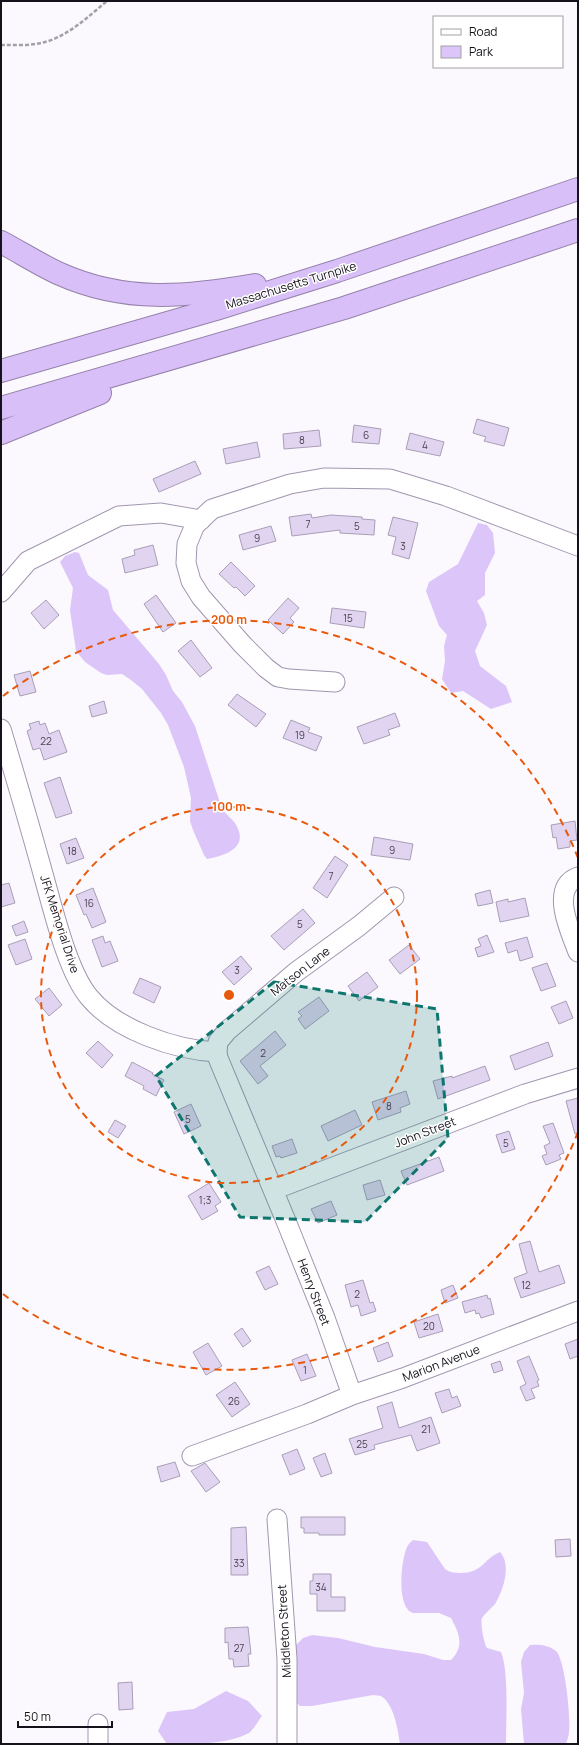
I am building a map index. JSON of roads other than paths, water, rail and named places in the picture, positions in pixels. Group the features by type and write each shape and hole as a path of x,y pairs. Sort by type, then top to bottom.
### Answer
{"highway":[{"name":"Massachusetts Turnpike","path":"1,371 216,309 337,271 578,189"},
{"path":"1,408 258,334 352,305 578,230"},
{"path":"1,242 60,274 85,283 125,294 144,296 166,296 238,288 337,271"},
{"path":"1,433 146,375 258,334"}],"street":[{"path":"335,682 278,677 246,649 201,597 190,581 186,563 187,544 195,525 212,509 290,484 324,478 390,479 446,496 578,546"},
{"path":"1,592 28,561 119,516 161,513 201,520"},
{"name":"JFK Memorial Drive","path":"1,729 56,919 72,965 84,991 97,1005 116,1020 128,1026 179,1047 217,1052"},
{"path":"578,877 567,885 563,900 568,926 578,952"},
{"name":"Matson Lane","path":"217,1052 218,1042 227,1031 296,972 359,926 394,897"},
{"path":"217,1052 273,1190"},
{"name":"John Street","path":"273,1190 525,1094 578,1078"},
{"name":"Henry Street","path":"273,1190 325,1318 352,1395"},
{"name":"Marion Avenue","path":"192,1456 303,1416 352,1395 403,1378 578,1311"},
{"name":"Middleton Street","path":"277,1519 286,1644 288,1744"},
{"path":"98,1724 98,1744"}]}
